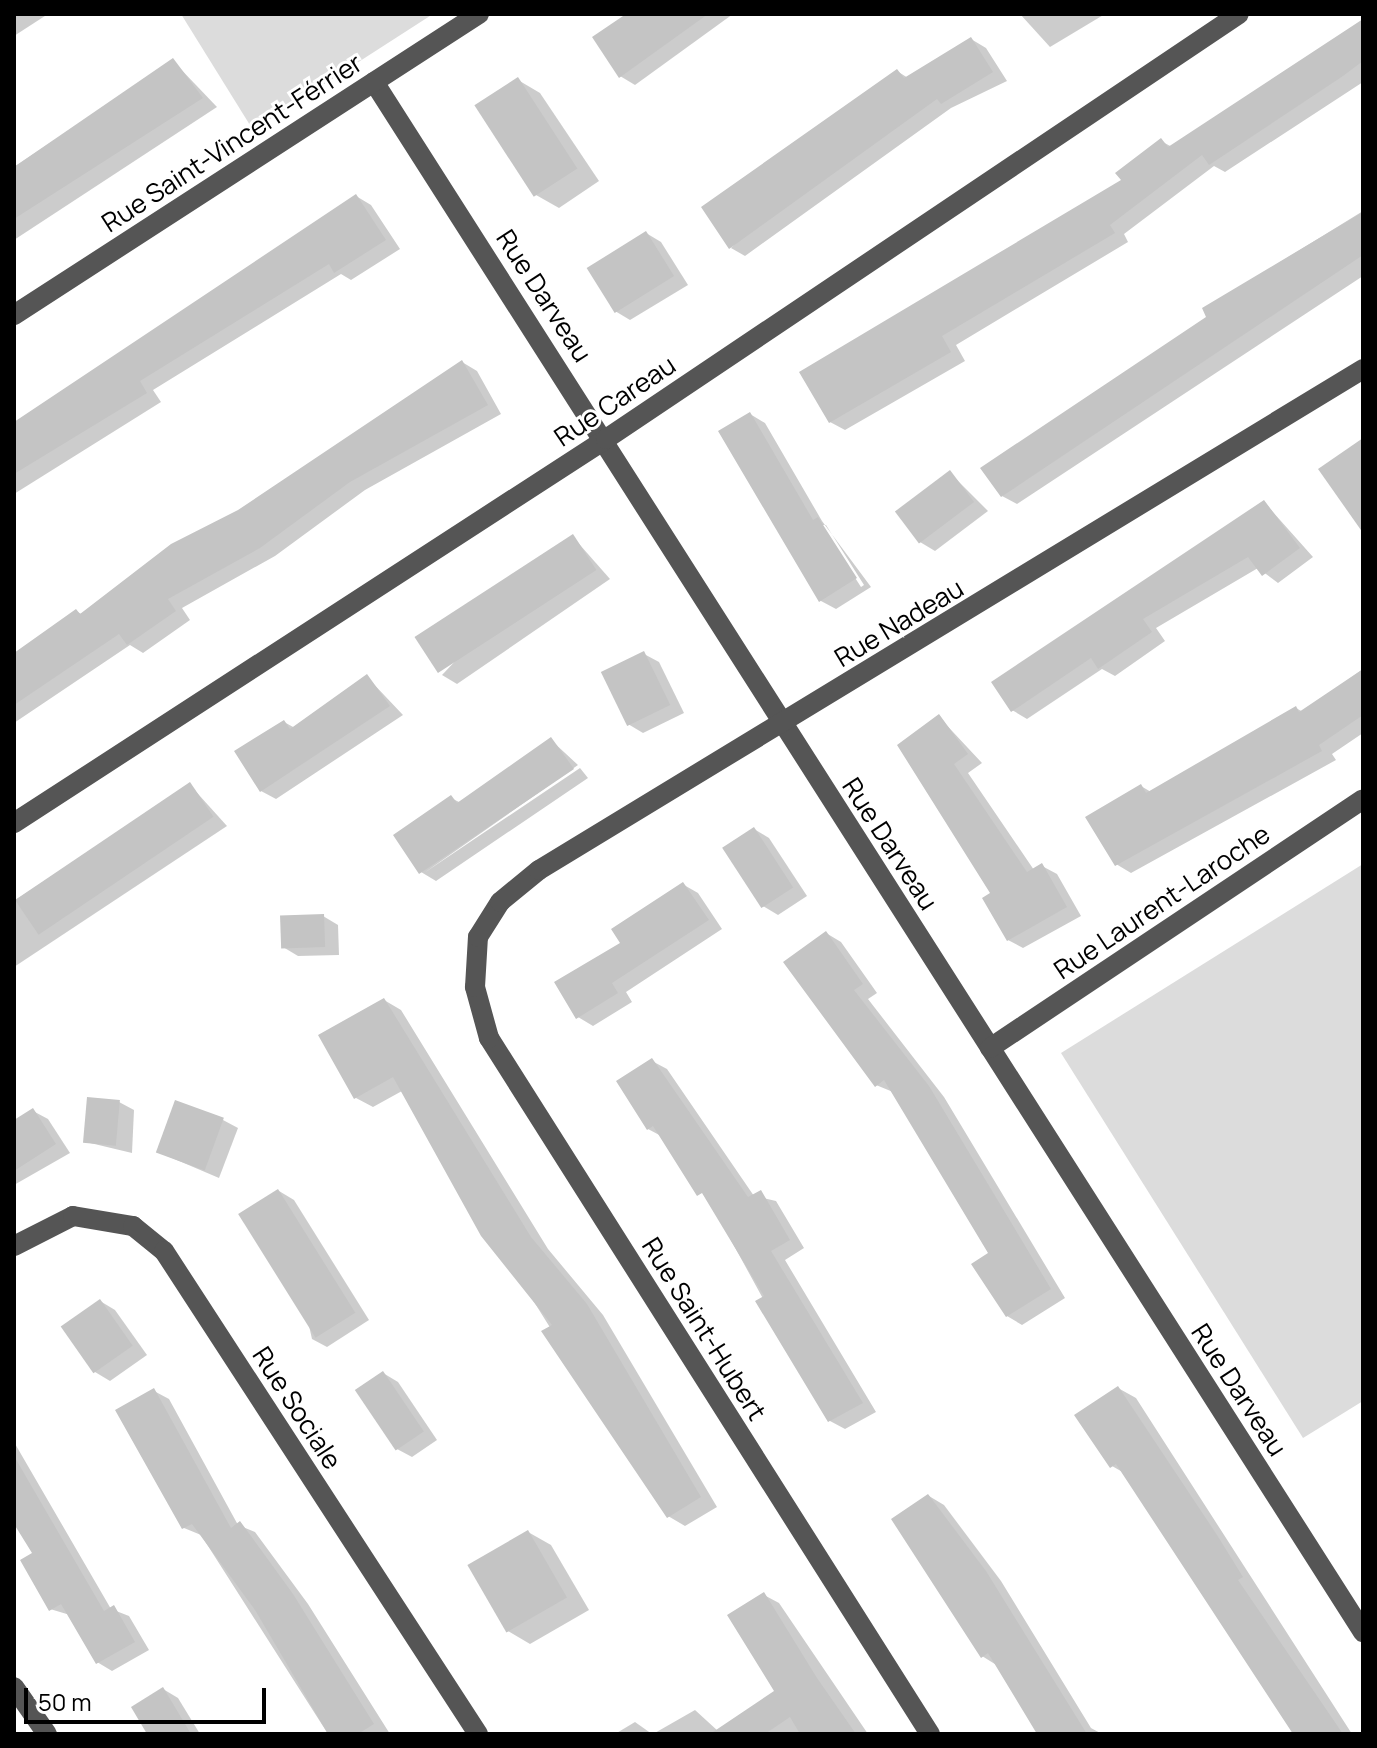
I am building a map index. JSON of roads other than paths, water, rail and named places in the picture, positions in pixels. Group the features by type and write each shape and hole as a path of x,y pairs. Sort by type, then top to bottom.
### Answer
{"street":[{"name":"Rue Saint-Vincent-Férrier","path":"14,315 479,14"},
{"name":"Rue Careau","path":"14,823 606,439 1239,14"},
{"name":"Rue Darveau","path":"374,82 606,439 782,724 1363,1632"},
{"name":"Rue Nadeau","path":"478,937 500,902 539,870 1363,369"},
{"name":"Rue Laurent-Laroche","path":"990,1048 1363,799"},
{"name":"Rue Saint-Hubert","path":"478,937 475,987 489,1038 930,1734"},
{"name":"Rue Sociale","path":"14,1246 73,1216 133,1226 164,1251 478,1734"},
{"path":"14,1687 47,1734"}]}
